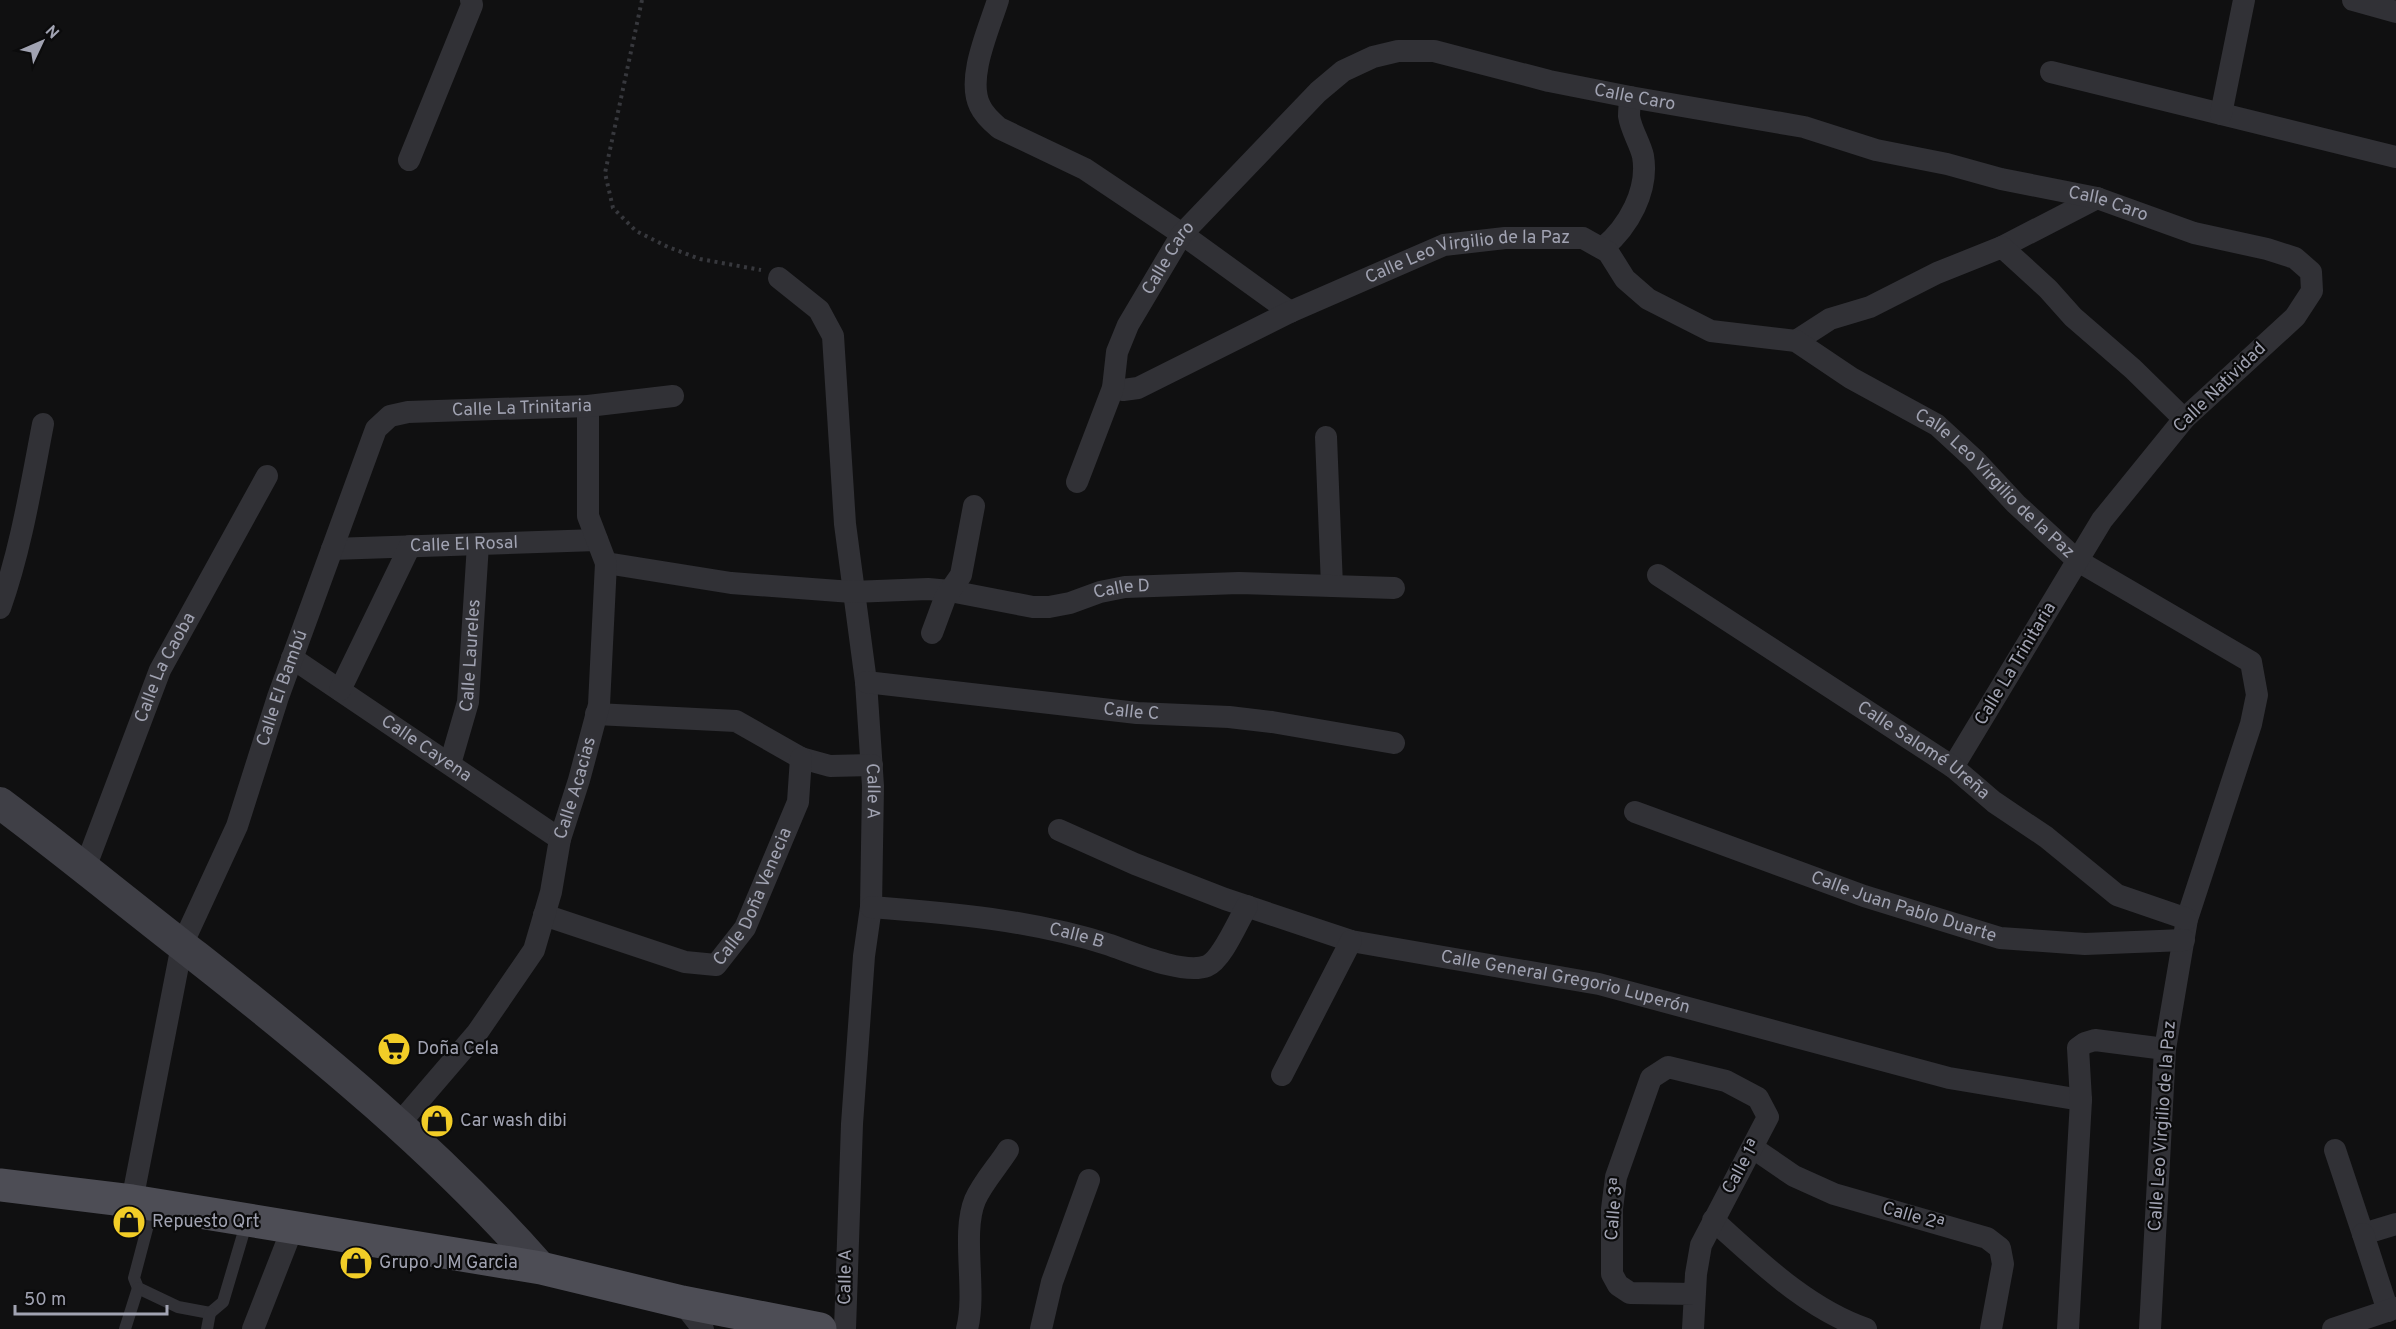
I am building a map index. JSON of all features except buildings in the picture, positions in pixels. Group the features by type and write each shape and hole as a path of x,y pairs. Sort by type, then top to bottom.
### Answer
{"main road":[{"path":"0,803 295,1035 399,1124 495,1215 541,1268"},
{"path":"0,1185 142,1203 541,1268 682,1302 820,1329"}],"street":[{"path":"409,160 472,5 471,0"},
{"path":"998,0 975,77 976,96 983,111 999,128 1085,169 1182,234 1290,312"},
{"path":"2221,114 2244,0"},
{"path":"2353,0 2396,12"},
{"name":"Calle Caro","path":"1077,482 1113,388 1117,352 1128,325 1182,234 1318,92 1343,71 1373,57 1398,51 1434,51 1549,81 1804,127 1876,150 1947,164 2001,179 2097,198 2194,233 2267,249 2295,258 2311,272"},
{"path":"2051,72 2396,157"},
{"path":"1604,248 1627,223 1642,178 1644,160 1640,143 1629,118 1630,97"},
{"path":"1796,341 1830,320 1870,307 1937,273 2002,246 2097,198"},
{"name":"Calle Leo Virgilio de la Paz","path":"1113,388 1123,390 1138,388 1290,312 1449,244 1505,238 1579,238 1604,248 1625,279 1648,299 1711,331 1796,341 1851,378 1937,425 1975,460 2016,504 2078,561 2251,662 2257,695 2251,724 2185,929 2164,1049 2150,1329"},
{"path":"2002,246 2048,289 2073,317 2133,369 2184,419"},
{"name":"Calle Natividad","path":"2078,561 2088,540 2102,520 2184,419 2295,317 2312,291 2311,272"},
{"name":"Calle A","path":"779,278 819,310 833,336 845,524 852,592 866,682 872,765 870,907 864,956 852,1124 845,1329"},
{"name":"Calle La Trinitaria","path":"376,429 390,416 408,412 588,406 673,396"},
{"name":"Calle Acacias","path":"399,1124 477,1033 534,950 551,892 560,839 579,780 596,714 601,673 606,563 588,516 588,406"},
{"path":"0,608 8,586 27,511 43,424"},
{"name":"Calle El Bambú","path":"142,1203 182,945 237,826 292,658 376,429"},
{"path":"1326,437 1332,586"},
{"name":"Calle La Caoba","path":"85,868 160,670 267,476"},
{"path":"932,633 945,598 961,575 974,506"},
{"name":"Calle El Rosal","path":"332,549 597,540"},
{"name":"Calle Laureles","path":"450,764 468,702 478,544"},
{"path":"340,690 410,546"},
{"name":"Calle La Trinitaria","path":"1953,767 2078,561"},
{"name":"Calle D","path":"606,563 731,583 852,592 928,589 950,591 1023,607 1049,607 1070,603 1100,592 1125,587 1239,583 1394,588"},
{"name":"Calle Salomé Ureña","path":"1658,575 1953,767 1994,802 2046,837 2117,895 2185,929"},
{"name":"Calle Cayena","path":"292,658 560,839"},
{"name":"Calle C","path":"866,682 1137,713 1229,717 1394,743"},
{"path":"596,714 736,721 801,758 830,766 872,765"},
{"name":"Calle Doña Venecia","path":"544,915 686,962 716,965 745,928 798,802 801,758"},
{"name":"Calle Juan Pablo Duarte","path":"1635,812 1863,896 2000,938 2085,944 2185,929"},
{"name":"Calle General Gregorio Luperón","path":"1059,830 1135,864 1247,906 1351,941 1599,984 1949,1078 2081,1100"},
{"name":"Calle B","path":"870,907 969,915 1036,927 1104,943 1164,963 1197,969 1216,960 1247,906"},
{"path":"1282,1075 1351,941"},
{"path":"2068,1329 2081,1100 2078,1048 2085,1042 2095,1040 2164,1049"},
{"name":"Calle 1ª","path":"1668,1068 1726,1081 1758,1098 1768,1117 1701,1245 1693,1329"},
{"name":"Calle 3ª","path":"1668,1068 1652,1078 1616,1177 1611,1209 1612,1274 1618,1285 1630,1293 1695,1294"},
{"name":"Calle 2ª","path":"1753,1148 1794,1176 1834,1194 1987,1238 2000,1248 2003,1264 1991,1329"},
{"path":"968,1329 971,1305 969,1248 975,1201 1008,1150"},
{"path":"2333,1329 2392,1310 2363,1234 2335,1150"},
{"path":"1041,1329 1052,1282 1082,1194 1089,1180"},
{"path":"1713,1220 1779,1279 1818,1307 1866,1329"},
{"path":"2363,1234 2396,1224"},
{"path":"253,1329 293,1227"},
{"path":"682,1302 703,1329"}],"lane":[{"path":"125,1329 138,1288 134,1278 142,1203"},
{"path":"207,1329 210,1313 223,1302 247,1221"},
{"path":"138,1288 178,1307 210,1313"}],"path":[{"path":"642,0 605,173 613,208 636,231 668,247 700,259 757,268 779,278"}],"place":[{"name":"Doña Cela","path":"394,1049"},
{"name":"Car wash dibi","path":"437,1121"},
{"name":"Repuesto Qrt","path":"129,1222"},
{"name":"Grupo J M Garcia","path":"356,1263"}]}
